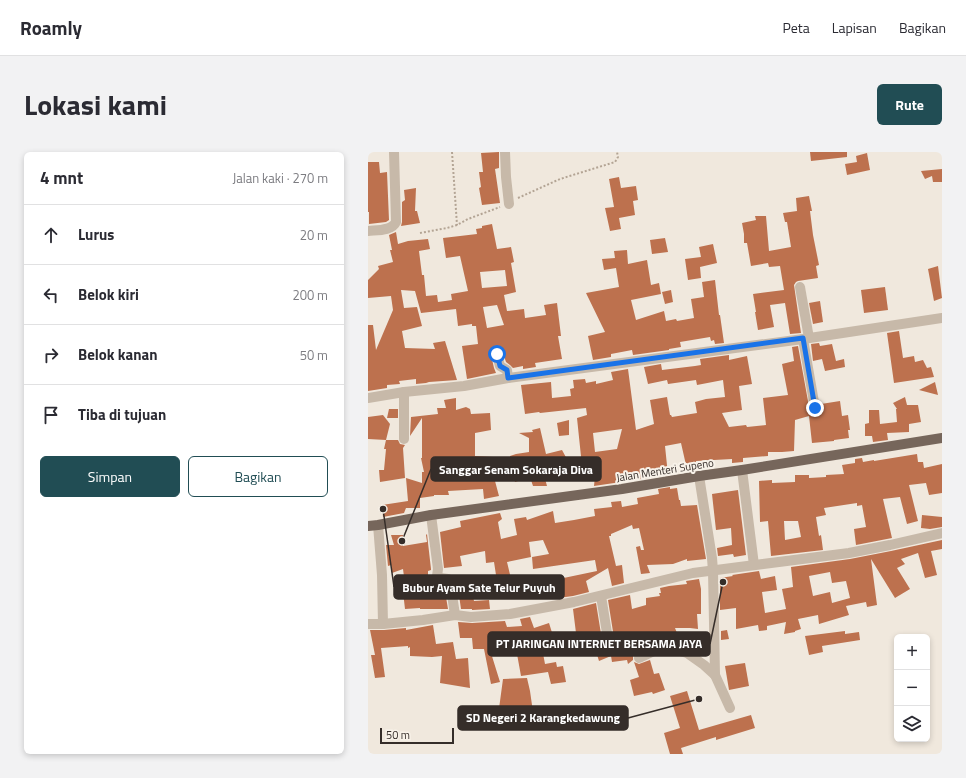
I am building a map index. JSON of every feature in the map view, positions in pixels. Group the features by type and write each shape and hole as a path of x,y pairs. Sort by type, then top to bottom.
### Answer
{"main road":[{"name":"Jalan Menteri Supeno","path":"373,525 431,515 622,489 942,438"}],"street":[{"path":"368,231 390,228 395,225 396,222 394,152"},
{"path":"505,152 509,204"},
{"path":"800,286 815,408"},
{"path":"368,398 404,392 464,386 508,378 942,318"},
{"path":"497,354 500,366 507,370 508,378"},
{"path":"404,392 404,439"},
{"path":"742,470 754,565"},
{"path":"699,476 712,558 715,675"},
{"path":"431,515 438,569 437,576 450,581 455,615"},
{"path":"373,525 382,575 383,624"},
{"path":"368,624 423,620 455,615 471,617 510,614 566,604 693,573 849,553 942,533"},
{"path":"601,596 608,639"},
{"path":"639,658 654,651 666,649 687,653 715,675 730,708"}],"path":[{"path":"452,152 457,225"},
{"path":"420,233 457,225 468,219 509,204 560,179 615,162 618,157 617,152"}],"building":[{"path":"499,152 499,168 495,169 500,203 482,205 479,188 481,187 479,172 483,172 481,153"},
{"path":"810,152 847,152 847,157 811,161"},
{"path":"867,153 870,170 847,175 845,164 857,162 856,156"},
{"path":"368,162 379,162 380,173 387,172 389,220 386,222 369,224"},
{"path":"942,169 942,182 933,182 932,176 925,179 921,171"},
{"path":"619,177 621,188 636,186 638,200 633,201 635,215 619,218 621,229 610,231 605,208 614,207 609,179"},
{"path":"416,188 415,211 417,211 420,223 401,226 402,202 405,200 404,190"},
{"path":"809,196 812,211 810,211 813,235 819,265 816,266 818,278 798,281 794,285 801,333 790,334 785,303 770,305 774,327 758,330 753,294 784,290 780,266 769,267 768,263 751,266 747,243 744,243 742,223 756,220 755,216 766,216 769,251 791,247 787,222 785,222 783,213 797,211 796,198"},
{"path":"492,224 497,249 511,247 514,262 511,263 516,292 504,295 507,311 524,309 525,318 546,315 544,305 557,303 561,336 558,336 562,359 535,363 536,367 523,369 523,366 513,368 506,362 502,350 496,348 492,350 491,355 496,373 467,379 462,346 478,344 476,326 472,326 472,324 458,326 456,309 421,313 415,291 401,290 404,308 417,307 422,326 402,331 405,348 435,349 433,343 445,341 457,380 416,384 416,379 399,381 400,384 387,385 387,388 368,391 368,325 373,325 376,350 393,310 391,296 368,298 368,280 379,269 378,266 393,262 390,250 392,250 389,235 396,232 398,244 408,241 428,239 430,249 419,251 422,275 424,275 426,296 437,295 438,302 452,300 451,294 468,291 460,256 446,258 443,238 477,234 476,229 482,228 482,226","holes":["505,270 507,286 482,288 480,272","497,305 504,325 487,328 483,307"]},
{"path":"665,238 668,252 652,254 650,240"},
{"path":"713,244 717,263 700,267 701,278 688,280 685,259 701,257 699,247"},
{"path":"627,250 628,264 647,260 651,285 659,283 661,294 631,300 636,320 664,311 666,321 694,318 691,299 704,297 702,282 715,280 724,343 715,344 714,340 711,341 710,337 680,342 681,347 669,350 633,355 632,350 611,354 611,357 593,360 588,336 605,332 586,293 619,287 616,268 604,270 602,259 615,258 614,251"},
{"path":"938,266 942,298 934,301 928,269"},
{"path":"885,287 888,310 864,313 861,290"},
{"path":"671,290 673,302 665,304 662,292"},
{"path":"820,301 823,322 813,324 809,303"},
{"path":"899,331 903,358 914,356 915,362 923,360 927,368 931,367 934,377 894,383 887,333"},
{"path":"819,343 820,346 832,344 836,361 844,359 845,367 825,371 822,359 813,361 811,344"},
{"path":"798,346 810,412 816,414 821,411 821,404 840,401 842,416 848,415 850,430 848,430 849,438 812,443 809,416 795,420 794,451 768,452 768,456 743,458 743,462 732,463 732,459 696,461 696,464 692,463 686,465 681,443 665,446 668,475 594,486 595,476 584,477 577,418 587,415 586,408 525,414 521,385 551,382 552,398 571,396 570,389 574,388 573,380 585,379 586,383 596,381 596,384 613,380 611,372 628,369 636,430 654,424 650,400 667,397 670,415 672,417 697,413 695,402 725,397 723,380 697,385 696,380 668,384 667,380 648,384 644,367 661,364 662,370 695,366 701,365 700,359 729,355 729,360 747,356 752,384 739,386 742,410 722,413 729,427 766,425 763,398 788,395 782,364 794,361 792,347","holes":["622,429 617,449 595,452 593,433"]},
{"path":"935,382 938,395 919,390"},
{"path":"905,397 907,405 918,405 921,422 909,424 909,432 887,433 888,440 873,442 872,436 865,436 865,424 869,423 869,410 879,410 880,424 897,422 897,409 893,403"},
{"path":"456,398 456,410 466,407 470,409 471,414 490,413 491,430 475,433 475,456 493,457 499,460 510,458 510,456 516,454 529,452 529,438 519,433 533,432 532,430 540,428 546,454 562,450 568,461 567,480 544,475 547,486 533,486 530,477 515,482 513,473 495,481 499,496 484,499 483,489 448,491 449,495 434,495 420,498 420,508 406,508 404,513 383,517 382,505 408,501 406,478 422,483 422,472 424,472 421,458 422,418 410,436 411,417 438,414 437,408 446,408 444,400"},
{"path":"389,409 398,409 398,418 387,418"},
{"path":"383,415 390,424 386,440 368,439 368,417"},
{"path":"569,420 569,435 559,436 557,423"},
{"path":"386,440 398,440 400,444 405,445 403,448 405,478 380,482 379,470 384,470 386,449 384,449"},
{"path":"917,454 918,462 923,462 924,468 942,464 942,493 929,495 926,483 909,485 918,521 907,524 900,497 883,499 892,538 856,545 854,529 866,527 862,505 857,506 857,503 824,508 826,515 816,517 823,550 771,556 768,521 760,522 759,481 772,480 772,483 795,482 795,475 809,475 809,478 844,474 842,465 855,463 855,459 862,458 863,462","holes":["784,521 798,521 801,537 785,540"]},
{"path":"670,487 670,489 677,488 681,506 697,505 706,559 687,561 687,559 673,564 647,565 650,573 641,574 636,547 640,546 641,550 644,550 639,528 633,529 632,525 609,536 616,566 622,565 624,583 612,586 608,568 586,581 589,592 573,596 558,598 554,580 597,571 595,560 533,569 532,557 549,554 543,540 529,542 531,557 507,562 513,587 504,586 503,575 496,575 494,562 486,563 485,551 460,556 462,566 444,568 440,532 461,527 460,521 500,513 502,519 498,522 501,539 517,535 514,519 526,517 527,520 553,511 555,523 595,516 594,509 612,507 611,502 621,501 622,507 638,504 637,498 659,494 658,489"},
{"path":"738,490 746,555 734,557 733,554 718,556 717,548 732,545 731,528 716,530 712,494"},
{"path":"922,515 942,517 942,527 930,529 921,528"},
{"path":"427,534 431,569 428,571 428,586 439,584 444,585 448,609 405,609 403,592 406,592 403,569 392,573 391,565 388,566 386,545 394,545 391,535 403,535 403,546 427,542"},
{"path":"942,540 942,549 931,551 937,575 925,578 918,553 901,559 905,564 897,568 910,589 895,598 871,559 877,605 867,607 866,602 846,606 849,615 819,624 818,615 798,619 801,629 784,634 786,622 767,626 767,630 759,631 758,625 736,629 736,608 720,610 720,578 759,571 761,579 775,576 777,590 762,592 765,613 786,609 782,589 793,587 791,567 850,559","holes":["830,572 832,583 846,581 850,598 832,603 830,592 813,596 809,576"]},
{"path":"469,579 474,601 489,600 490,609 461,609 457,581"},
{"path":"699,579 701,589 701,614 697,614 698,629 675,628 679,638 636,643 638,651 633,655 633,660 628,664 627,660 612,662 611,656 599,661 593,642 578,647 578,632 576,633 573,609 596,603 602,640 605,645 609,645 612,644 614,638 608,600 630,595 632,609 646,605 646,598 660,596 660,588 687,584 686,581"},
{"path":"530,617 534,628 549,623 554,639 541,643 545,664 556,662 557,667 563,666 566,682 551,684 548,672 521,676 517,654 510,655 509,651 491,653 500,682 491,684 484,649 473,649 472,638 460,638 458,622 472,623 505,621 507,627 522,626 520,619"},
{"path":"433,625 436,644 453,642 456,659 468,658 470,688 440,683 442,656 410,656 410,647 408,648 408,646 381,648 385,677 375,678 371,655 375,655 370,630 406,628 406,630"},
{"path":"727,630 729,639 721,640 721,631"},
{"path":"845,631 845,634 859,632 860,640 822,646 823,652 809,655 805,636"},
{"path":"650,660 654,674 659,673 665,690 653,694 652,692 634,696 630,680 639,677 634,662 639,664"},
{"path":"745,663 749,686 729,690 725,666"},
{"path":"527,678 533,712 524,714 527,721 515,722 513,715 498,716 503,679"},
{"path":"687,691 699,730 751,715 755,728 716,740 716,737 681,748 683,754 670,754 664,733 680,728 670,696"}],"place":[{"name":"Bubur Ayam Sate Telur Puyuh","path":"383,509"},
{"name":"Sanggar Senam Sokaraja Diva","path":"402,541"},
{"name":"PT JARINGAN INTERNET BERSAMA JAYA","path":"723,582"},
{"name":"SD Negeri 2 Karangkedawung","path":"699,699"}],"route":[{"path":"497,354 500,366 508,372 508,378 803,338 815,408"}]}
